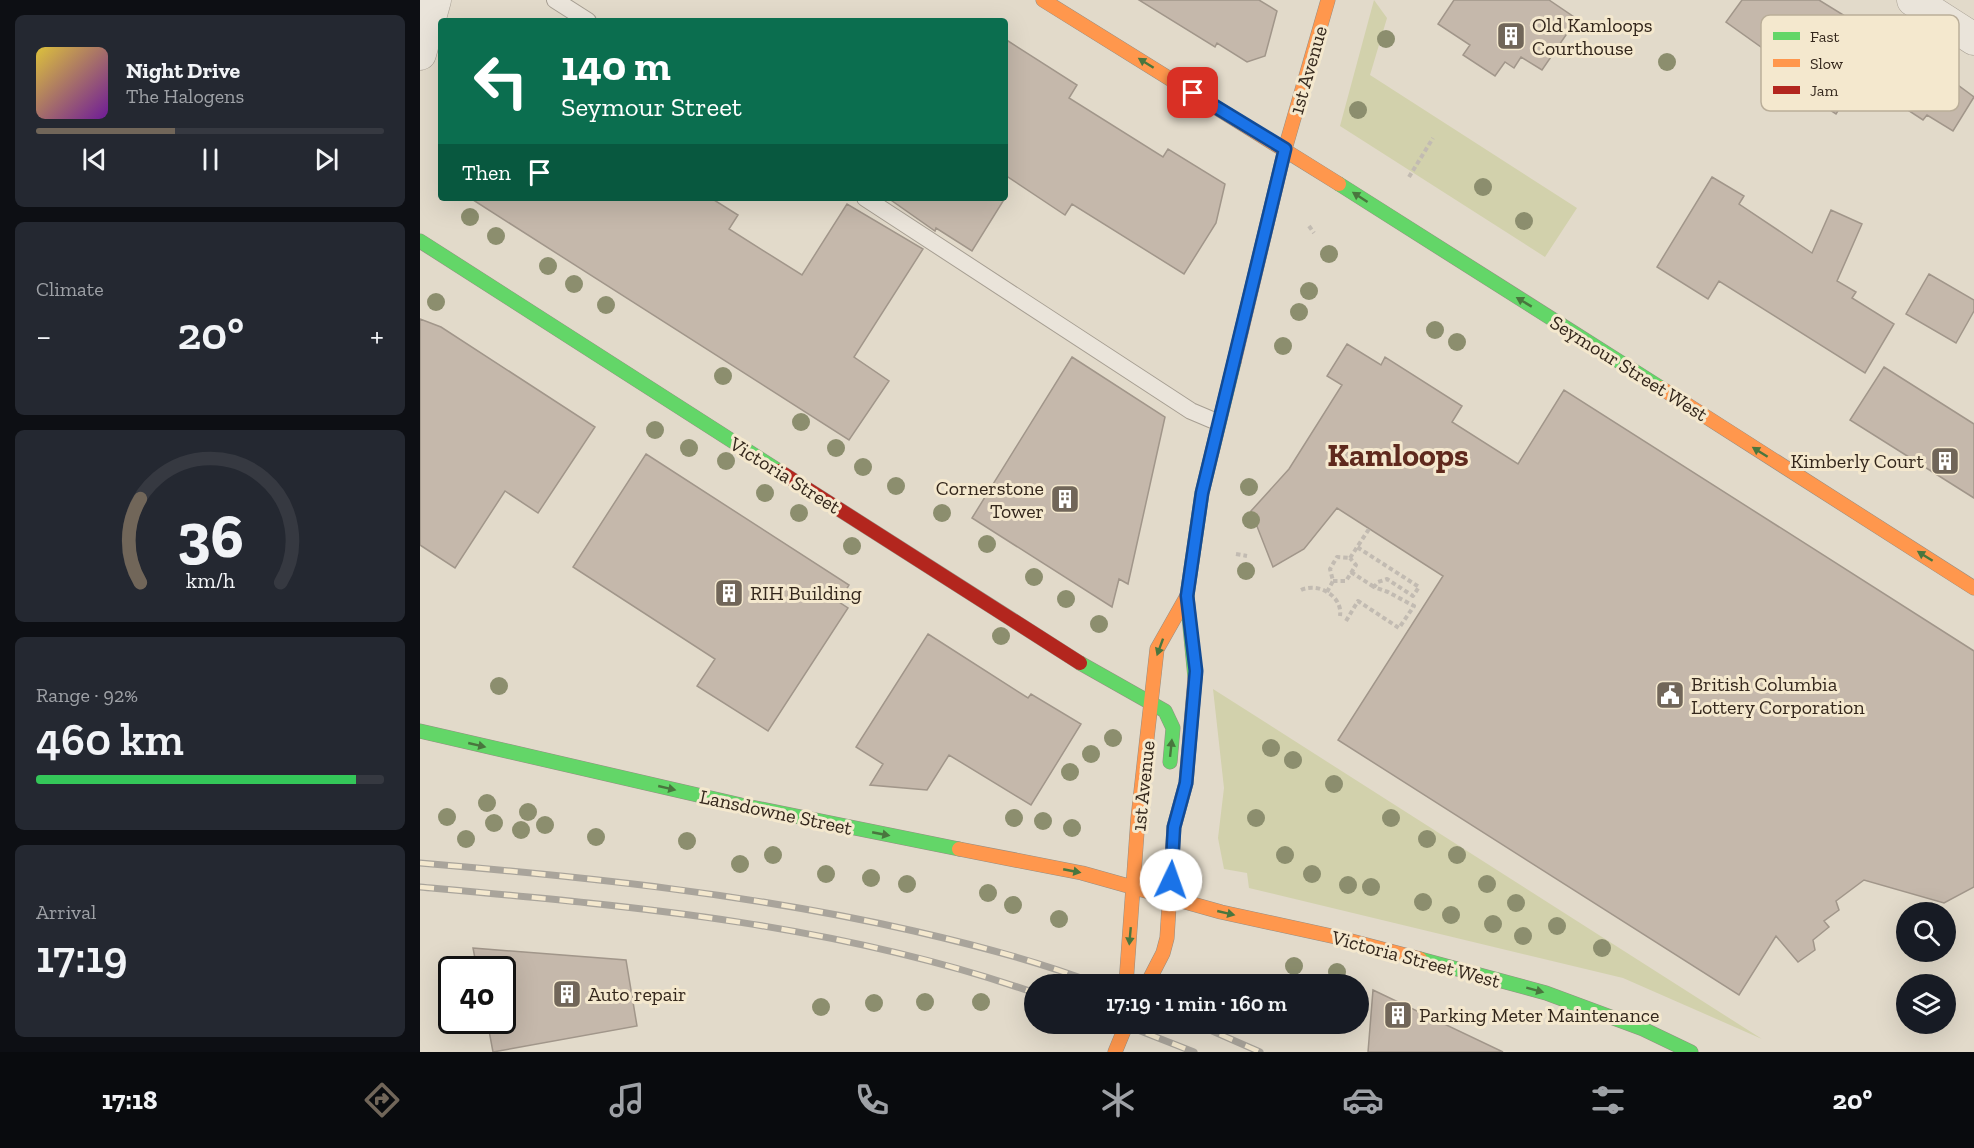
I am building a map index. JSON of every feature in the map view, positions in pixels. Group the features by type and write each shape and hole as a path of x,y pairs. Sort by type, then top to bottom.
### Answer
{"street":[{"path":"420,54 435,0"},
{"name":"Seymour Street West","path":"1043,0 1285,149 1974,588"},
{"name":"1st Avenue","path":"1152,974 1163,953 1170,897 1174,827 1186,783 1196,671 1187,596 1202,493 1217,422 1285,149 1328,0"},
{"path":"1913,0 1936,15"},
{"path":"1959,29 1974,39"},
{"name":"Victoria Street","path":"420,241 1106,680 1165,711 1173,728 1168,771"},
{"name":"1st Avenue","path":"1127,974 1157,649 1187,596"},
{"name":"Lansdowne Street","path":"420,731 741,806 1082,873 1134,887"},
{"path":"1169,793 1174,827"},
{"name":"Victoria Street West","path":"1134,887 1221,912 1336,937 1546,993 1643,1029 1691,1052"},
{"path":"1115,1052 1122,1034"}],"lane":[{"path":"555,0 583,18"},
{"path":"870,201 1191,411 1217,422"}],"path":[{"path":"1409,177 1433,138"},
{"path":"1309,226 1314,233"},
{"path":"1350,558 1369,529"},
{"path":"1357,547 1419,587 1413,596 1387,579 1378,582 1374,587"},
{"path":"1236,554 1247,556"},
{"path":"1327,592 1333,581 1330,569 1337,557 1350,558 1356,565 1346,581 1333,581"},
{"path":"1346,621 1358,601 1399,628 1414,606 1374,587 1351,572"},
{"path":"1300,590 1312,587 1327,592 1338,603 1340,616"}],"green space":[{"path":"1374,0 1387,18 1370,75 1577,208 1545,257 1340,126"},
{"path":"1213,689 1762,1039 1623,978 1249,888 1247,873 1224,869 1218,838 1224,788"}],"building":[{"path":"1139,0 1259,0 1277,11 1265,56 1247,62 1217,43 1215,47"},
{"name":"Old Kamloops Courthouse","path":"1454,0 1549,0 1577,19 1542,70 1521,57 1514,68 1505,62 1495,76 1463,55 1470,45 1438,24"},
{"path":"1742,0 1819,0 1843,15 1761,15 1761,47 1726,22"},
{"path":"1008,41 1077,85 1069,98 1163,157 1168,149 1225,184 1216,223 1184,274 1072,204 1065,215 1008,177"},
{"path":"1959,86 1974,97 1953,131 1927,115 1923,120 1909,111 1959,111"},
{"path":"1712,177 1744,196 1739,204 1812,253 1831,210 1862,224 1837,281 1856,292 1852,298 1894,324 1865,373 1719,281 1708,299 1657,267"},
{"path":"475,201 716,201 738,215 729,229 802,275 847,204 923,249 854,357 889,381 849,440"},
{"path":"892,201 1003,201 972,251 936,228 935,231"},
{"path":"1929,274 1974,300 1974,311 1956,343 1906,314"},
{"path":"420,319 441,327 595,427 538,513 505,491 455,568 420,545"},
{"name":"British Columbia Lottery Corporation","path":"1347,344 1381,365 1385,357 1462,406 1452,422 1518,464 1564,390 1974,651 1974,887 1946,902 1941,902 1864,880 1836,901 1839,910 1824,921 1829,927 1813,940 1815,950 1798,962 1776,936 1739,995 1338,740 1443,576 1337,508 1304,549 1273,567 1251,511 1289,469 1342,385 1327,376"},
{"name":"Cornerstone Tower","path":"1072,357 1165,417 1128,584 1119,579 1112,607 972,518"},
{"name":"Kimberly Court","path":"1884,367 1974,424 1974,498 1850,420"},
{"name":"RIH Building","path":"646,454 849,585 839,602 848,608 768,731 697,686 715,659 573,567"},
{"path":"928,634 1028,698 1031,694 1081,724 1031,805 949,755 927,790 870,785 883,764 856,747"},
{"name":"Auto repair","path":"473,948 626,960 637,1026 493,1052 490,1034 516,1034 516,956 475,956"},
{"name":"Parking Meter Maintenance","path":"1373,990 1503,1052 1368,1052"}],"railway":[{"path":"420,863 668,888 791,907 853,918 960,942 1069,974"},
{"path":"420,887 654,910 731,921 884,950 959,969 1024,990"},
{"path":"1148,1034 1194,1052"},
{"path":"1219,1034 1260,1052"}],"traffic: fast":[{"path":"1339,184 1661,388"},
{"path":"420,241 779,471"},
{"path":"1195,678 1187,596 1202,493 1234,362"},
{"path":"1080,663 1165,711 1173,728 1170,762"},
{"path":"420,731 741,805 959,849"},
{"path":"1420,959 1546,993 1643,1029 1691,1052"}],"traffic: slow":[{"path":"1043,0 1339,184"},
{"path":"1234,362 1285,149 1328,0"},
{"path":"1661,388 1974,588"},
{"path":"1127,974 1138,818 1157,649 1187,596"},
{"path":"1152,974 1163,953 1167,938 1174,827 1186,783 1195,678"},
{"path":"959,849 1082,873 1221,912 1336,937 1420,959"},
{"path":"1115,1052 1122,1034"}],"traffic: jam":[{"path":"779,471 1080,663"}],"place":[{"name":"Old Kamloops Courthouse","path":"1511,36"},
{"name":"Kimberly Court","path":"1945,461"},
{"name":"Cornerstone Tower","path":"1065,499"},
{"name":"RIH Building","path":"729,593"},
{"name":"British Columbia Lottery Corporation","path":"1670,695"},
{"name":"Auto repair","path":"567,994"},
{"name":"Parking Meter Maintenance","path":"1398,1015"}],"district":[{"name":"Kamloops","path":"1398,455"}],"route":[{"path":"1171,880 1174,827 1186,783 1196,671 1187,596 1202,493 1217,422 1285,149 1193,93"}]}
